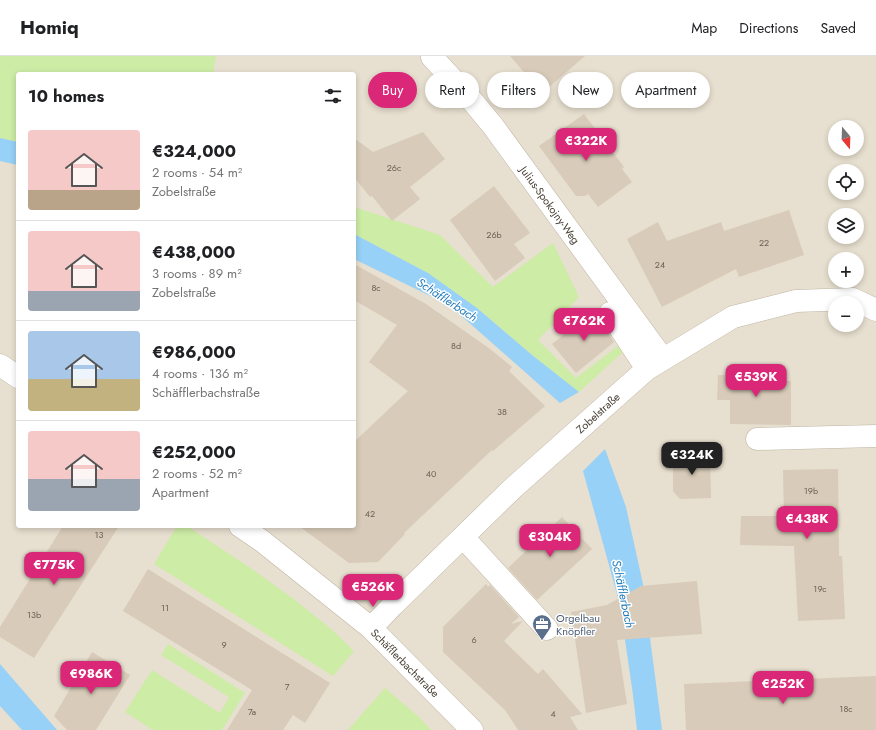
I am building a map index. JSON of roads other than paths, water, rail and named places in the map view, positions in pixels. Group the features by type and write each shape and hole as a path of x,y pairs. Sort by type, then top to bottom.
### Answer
{"street":[{"name":"Julius-Spokojny-Weg","path":"434,56 432,57 469,97 493,126 655,364"},
{"name":"Zobelstraße","path":"371,628 512,489 655,364 733,318 796,301 853,299 876,310"},
{"path":"610,313 655,364"},
{"path":"0,365 16,376"},
{"path":"757,439 876,436"},
{"name":"Schäfflerbachstraße","path":"243,528 262,541 371,628 472,730"},
{"path":"463,537 547,629"}],"water":[{"path":"0,138 16,142 16,165 0,161"},
{"name":"Schäfflerbach","path":"356,235 428,273 477,308 532,355 579,392 560,403 449,305 356,260"},
{"name":"Schäfflerbach","path":"605,449 626,507 643,584 662,730 637,730 620,605 583,471"},
{"path":"0,664 57,730 22,730 0,706"}],"place":[{"name":"Orgelbau Knöpfler","path":"542,641"}]}
